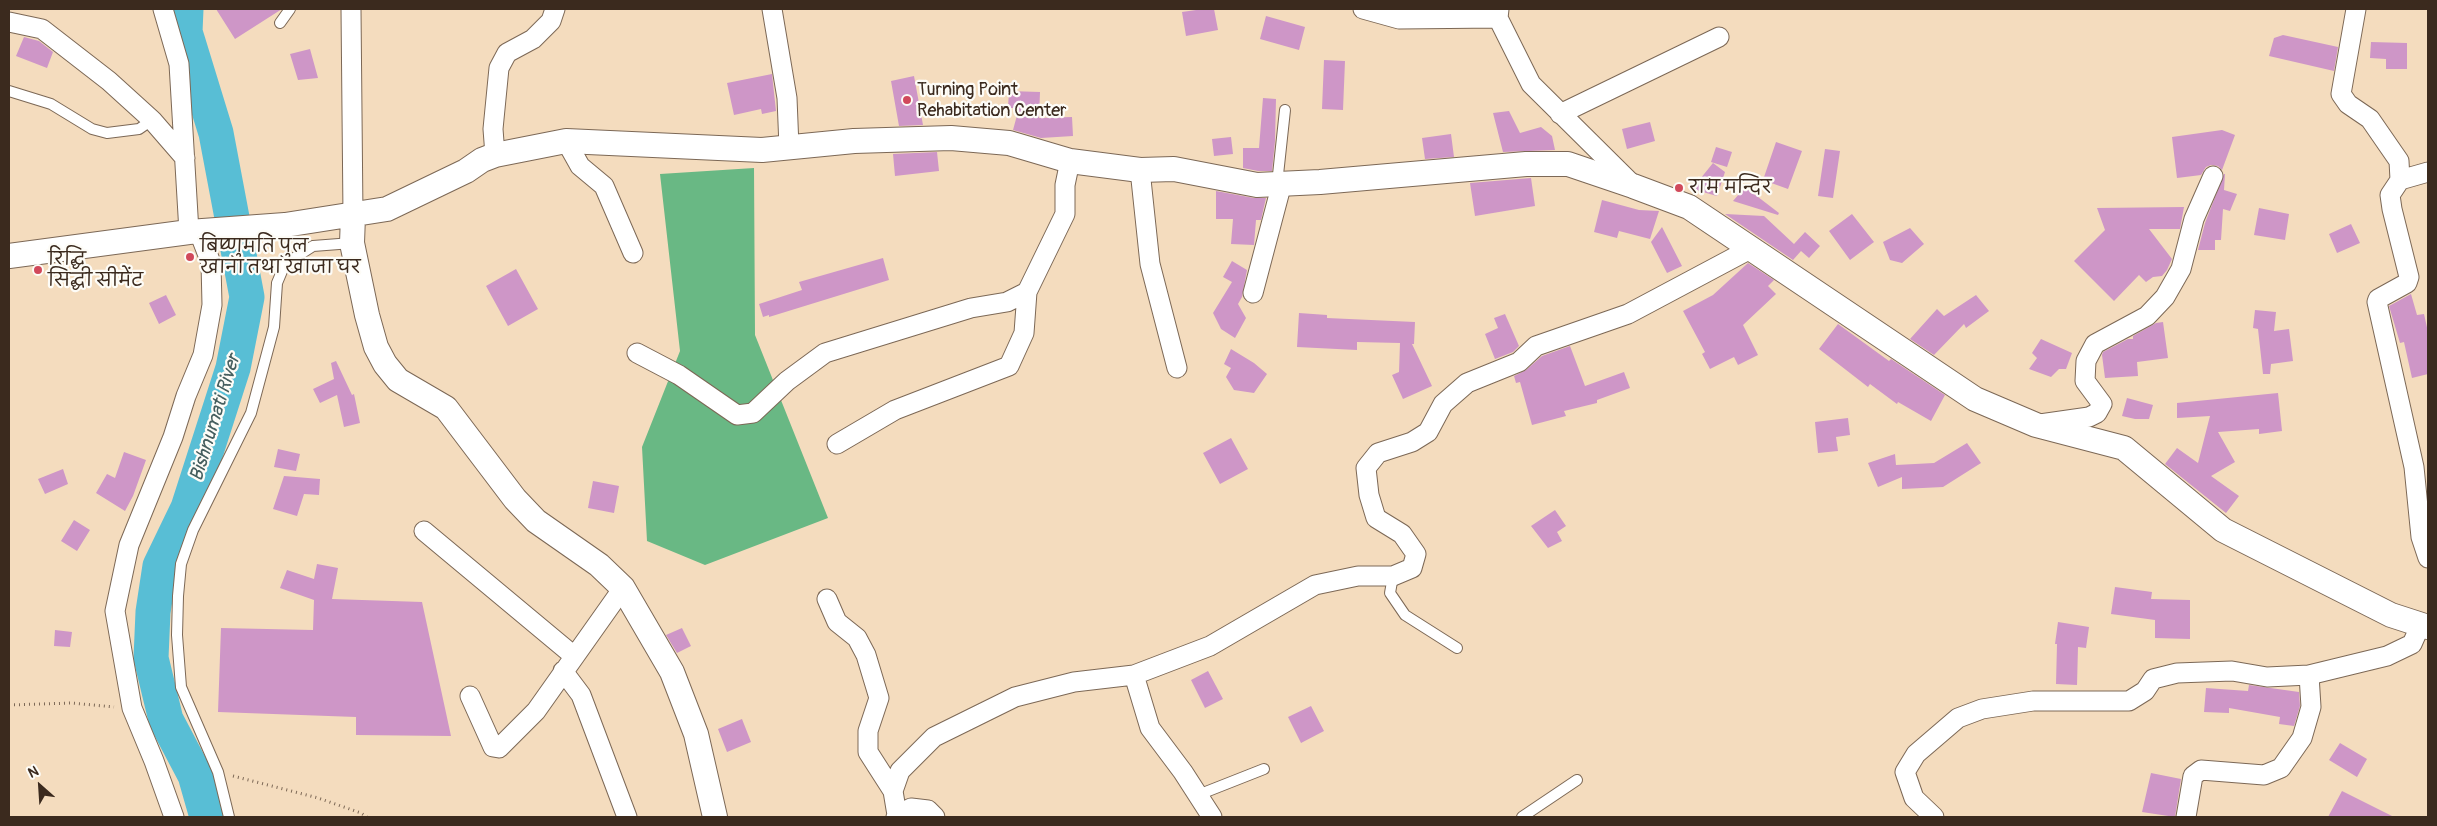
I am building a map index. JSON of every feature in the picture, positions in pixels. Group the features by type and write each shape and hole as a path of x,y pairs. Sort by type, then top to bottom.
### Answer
{"street":[{"path":"163,9 178,64 185,158 211,263 212,305 203,355 168,453 129,546 115,611 132,708 174,817"},
{"path":"351,9 352,243 376,347 398,380 446,408 515,499 536,521 599,565 623,588 672,672 696,734 715,817"},
{"path":"495,155 493,129 499,68 507,53 533,39 545,27 555,9"},
{"path":"772,9 787,98 789,146"},
{"path":"1363,9 1399,18 1498,14 1531,84 1634,186"},
{"path":"2356,9 2341,94 2348,104 2370,119 2399,161 2400,180 2390,195 2408,267 2408,281 2378,299 2378,312 2414,467 2421,537 2428,558"},
{"path":"9,22 42,29 109,81 152,120 185,158"},
{"path":"1560,114 1719,38"},
{"path":"9,256 202,232 285,225 353,216 387,209 422,194 466,171 482,160 495,155 566,141 762,150 854,141 951,138 1009,143 1070,161 1140,170 1174,169 1257,184 1280,184 1526,164 1568,164 1689,207 1975,399 2036,425 2124,448 2223,530 2372,606 2424,626 2412,644 2388,656 2309,675 2267,677 2232,671 2178,673 2153,679 2145,691 2129,701 2033,701 1974,712 1958,718 1916,754 1905,772 1914,798 1934,817"},
{"path":"566,141 580,166 604,186 633,253"},
{"path":"837,444 895,410 1009,366 1024,333 1027,292 1064,214 1065,186 1070,161"},
{"path":"1140,170 1150,264 1177,368"},
{"path":"2400,180 2428,172"},
{"path":"2036,425 2089,417 2097,413 2102,404 2085,381 2086,361 2095,344 2147,316 2165,297 2180,269 2194,219 2213,176"},
{"path":"1253,293 1280,184"},
{"path":"893,791 900,771 934,737 1014,696 1074,682 1134,675 1210,646 1315,585 1358,576 1393,576 1412,568 1416,554 1402,534 1376,518 1369,495 1366,468 1378,453 1412,442 1428,432 1443,404 1467,383 1519,362 1536,346 1628,314 1752,248"},
{"path":"636,353 679,375 737,415 753,412 787,381 825,352 971,308 1007,302 1027,292"},
{"path":"424,531 569,663 627,817"},
{"path":"470,696 493,747 499,748 536,711 623,588"},
{"path":"827,599 837,622 856,638 866,656 879,698 868,731 868,752 893,791 897,816 911,808 928,810 935,817"},
{"path":"1134,675 1150,728 1212,817"},
{"path":"2186,817 2193,776 2201,770 2264,775 2281,768 2302,738 2311,707 2309,675"}],"lane":[{"path":"280,23 290,9"},
{"path":"9,90 51,104 92,129 108,133 139,129 152,120"},
{"path":"1280,184 1285,110"},
{"path":"229,817 218,772 181,687 177,635 181,564 194,530 251,413 274,327 277,283 285,264 313,246 352,243"},
{"path":"1393,576 1390,593 1405,615 1457,648"},
{"path":"1198,795 1264,769"},
{"path":"1522,817 1577,780"}],"path":[{"path":"9,705 72,703 132,708"},
{"path":"218,772 318,798 361,813 367,817"}],"green space":[{"path":"754,168 755,335 828,518 705,565 647,541 642,447 680,351 660,174"}],"building":[{"path":"216,9 282,9 235,39"},
{"path":"1214,9 1218,30 1186,36 1182,12"},
{"path":"1266,16 1305,27 1299,50 1260,39"},
{"path":"2283,35 2338,47 2334,71 2269,56 2274,38"},
{"path":"24,37 39,41 53,52 47,68 16,56"},
{"path":"2371,42 2407,43 2407,69 2386,69 2386,59 2370,58"},
{"path":"310,49 318,78 298,80 290,54"},
{"path":"1324,60 1345,61 1343,110 1322,109"},
{"path":"772,74 776,111 762,114 761,109 734,115 727,83"},
{"name":"Turning Point Rehabitation Center","path":"914,76 923,125 899,126 891,81"},
{"path":"1009,91 1040,92 1039,118 1072,117 1073,136 1041,138 1013,130 1019,108 1008,108"},
{"path":"1263,98 1276,99 1272,171 1243,168 1243,148 1259,148"},
{"path":"1509,111 1520,133 1541,127 1552,136 1555,150 1503,152 1493,113"},
{"path":"1650,122 1655,141 1627,149 1622,129"},
{"path":"2222,130 2235,135 2222,170 2218,166 2211,165 2206,167 2201,175 2177,178 2172,137"},
{"path":"1451,134 1454,157 1425,159 1422,138"},
{"path":"1231,137 1233,154 1214,156 1212,139"},
{"path":"1776,142 1802,151 1788,189 1763,180"},
{"path":"1716,147 1732,152 1727,167 1711,162"},
{"path":"1825,149 1840,151 1833,198 1818,196"},
{"path":"937,152 939,171 895,176 893,154"},
{"path":"1713,163 1725,172 1717,196 1692,189"},
{"path":"2224,174 2224,190 2237,194 2230,211 2223,209 2221,240 2215,240 2215,250 2198,250 2205,223"},
{"path":"1531,178 1535,206 1475,216 1470,183"},
{"path":"1745,187 1779,213 1778,215 1733,201"},
{"path":"1216,191 1254,198 1266,198 1261,220 1256,220 1254,245 1231,244 1233,219 1216,219"},
{"path":"1602,200 1639,210 1659,211 1650,239 1619,231 1617,238 1594,232"},
{"path":"2184,207 2180,229 2149,229 2172,259 2167,270 2162,276 2153,277 2146,282 2139,275 2114,301 2074,261 2105,230 2097,208"},
{"path":"2259,208 2289,214 2285,240 2254,235"},
{"path":"1725,214 1764,216 1794,244 1805,232 1820,246 1809,258 1801,251 1793,260"},
{"path":"1852,214 1874,242 1850,260 1829,231"},
{"path":"2351,224 2360,243 2337,253 2329,234"},
{"path":"1662,227 1682,266 1667,273 1651,242"},
{"path":"1910,228 1924,244 1902,263 1890,260 1883,242"},
{"path":"883,258 889,280 769,317 769,315 763,317 759,304 802,290 799,282"},
{"path":"1232,261 1247,270 1242,297 1238,304 1246,318 1235,338 1221,329 1213,313 1232,282 1223,277"},
{"path":"1748,263 1774,280 1768,286 1776,294 1743,325 1758,355 1738,365 1734,357 1710,369 1702,354 1705,352 1683,311 1713,295"},
{"path":"516,269 538,309 508,326 486,286"},
{"path":"2411,294 2417,315 2424,314 2428,332 2428,374 2412,378 2404,342 2400,343 2389,306"},
{"path":"166,295 176,315 159,324 149,303"},
{"path":"1976,295 1989,311 1966,328 1964,324 1934,355 1910,339 1937,309 1944,316"},
{"path":"2255,310 2276,312 2274,331 2289,329 2293,361 2271,364 2270,374 2263,374 2258,329 2253,328"},
{"path":"1299,313 1327,315 1327,318 1415,322 1414,344 1412,344 1432,386 1403,399 1392,375 1399,372 1400,343 1357,342 1357,350 1297,347"},
{"path":"1505,314 1519,346 1513,352 1495,359 1485,334 1498,328 1494,318"},
{"path":"2163,322 2168,358 2137,362 2138,376 2105,378 2103,352 2128,339 2133,339 2133,336 2156,323"},
{"path":"1838,324 1889,361 1891,359 1945,395 1931,421 1898,402 1897,404 1870,384 1868,387 1819,349"},
{"path":"2041,339 2072,353 2066,369 2059,369 2051,377 2029,369 2037,358 2032,353"},
{"path":"1570,346 1585,386 1624,372 1630,388 1597,400 1597,403 1564,411 1566,416 1532,425 1520,382 1516,383 1514,376 1526,370 1542,356"},
{"path":"1231,349 1254,363 1267,374 1254,393 1234,390 1226,377 1231,368 1224,364"},
{"path":"336,361 352,395 354,394 360,423 344,427 337,395 320,403 313,389 334,379 331,363"},
{"path":"2278,393 2282,431 2259,434 2259,429 2218,432 2235,462 2211,476 2239,496 2226,513 2165,464 2177,448 2198,463 2210,416 2177,418 2177,403"},
{"path":"2127,398 2153,405 2149,419 2135,419 2122,416"},
{"path":"1848,418 1850,435 1836,437 1838,451 1818,453 1815,422"},
{"path":"1231,438 1248,469 1220,484 1203,453"},
{"path":"1967,443 1981,463 1943,487 1902,489 1902,477 1878,487 1868,463 1895,454 1896,465 1934,463"},
{"path":"278,449 300,454 296,471 274,467"},
{"path":"124,452 146,460 133,496 125,511 96,493 107,474 115,478"},
{"path":"63,469 68,484 45,494 38,479"},
{"path":"284,476 320,479 319,495 304,494 297,516 273,509"},
{"path":"593,481 619,486 614,513 588,508"},
{"path":"1555,510 1566,526 1557,532 1562,541 1548,548 1531,526"},
{"path":"74,520 90,530 77,551 61,541"},
{"path":"317,564 338,568 332,599 422,602 451,736 356,735 356,717 218,712 221,628 313,630 314,600 280,588 287,570 314,579"},
{"path":"2115,587 2152,592 2151,599 2190,600 2190,639 2155,638 2155,620 2111,614"},
{"path":"2058,622 2089,627 2086,648 2078,647 2077,685 2056,684 2057,644 2055,644"},
{"path":"682,628 691,646 677,653 666,635"},
{"path":"55,630 72,632 70,647 54,646"},
{"path":"1208,671 1223,699 1205,708 1191,680"},
{"path":"2249,685 2299,692 2300,706 2294,726 2279,724 2280,717 2229,708 2229,713 2204,712 2206,688 2248,691"},
{"path":"1311,706 1324,731 1301,743 1288,717"},
{"path":"742,719 751,742 727,752 718,729"},
{"path":"2340,743 2367,759 2357,777 2329,760"},
{"path":"2151,773 2181,779 2175,817 2142,812"},
{"path":"2342,791 2394,817 2328,817"}],"waterway":[{"name":"Bishnumati River","path":"186,9 185,32 216,133 247,297 233,368 188,508 160,566 153,612 151,658 166,720 195,775 207,817"}],"place":[{"name":"Turning Point Rehabitation Center","path":"907,100"},
{"name":"राम मन्दिर","path":"1679,188"},
{"name":"बिष्णुमति पुल खाना तथा खाजा घर","path":"190,257"},
{"name":"रिद्धि सिद्धी सीमेंट","path":"38,270"}]}
